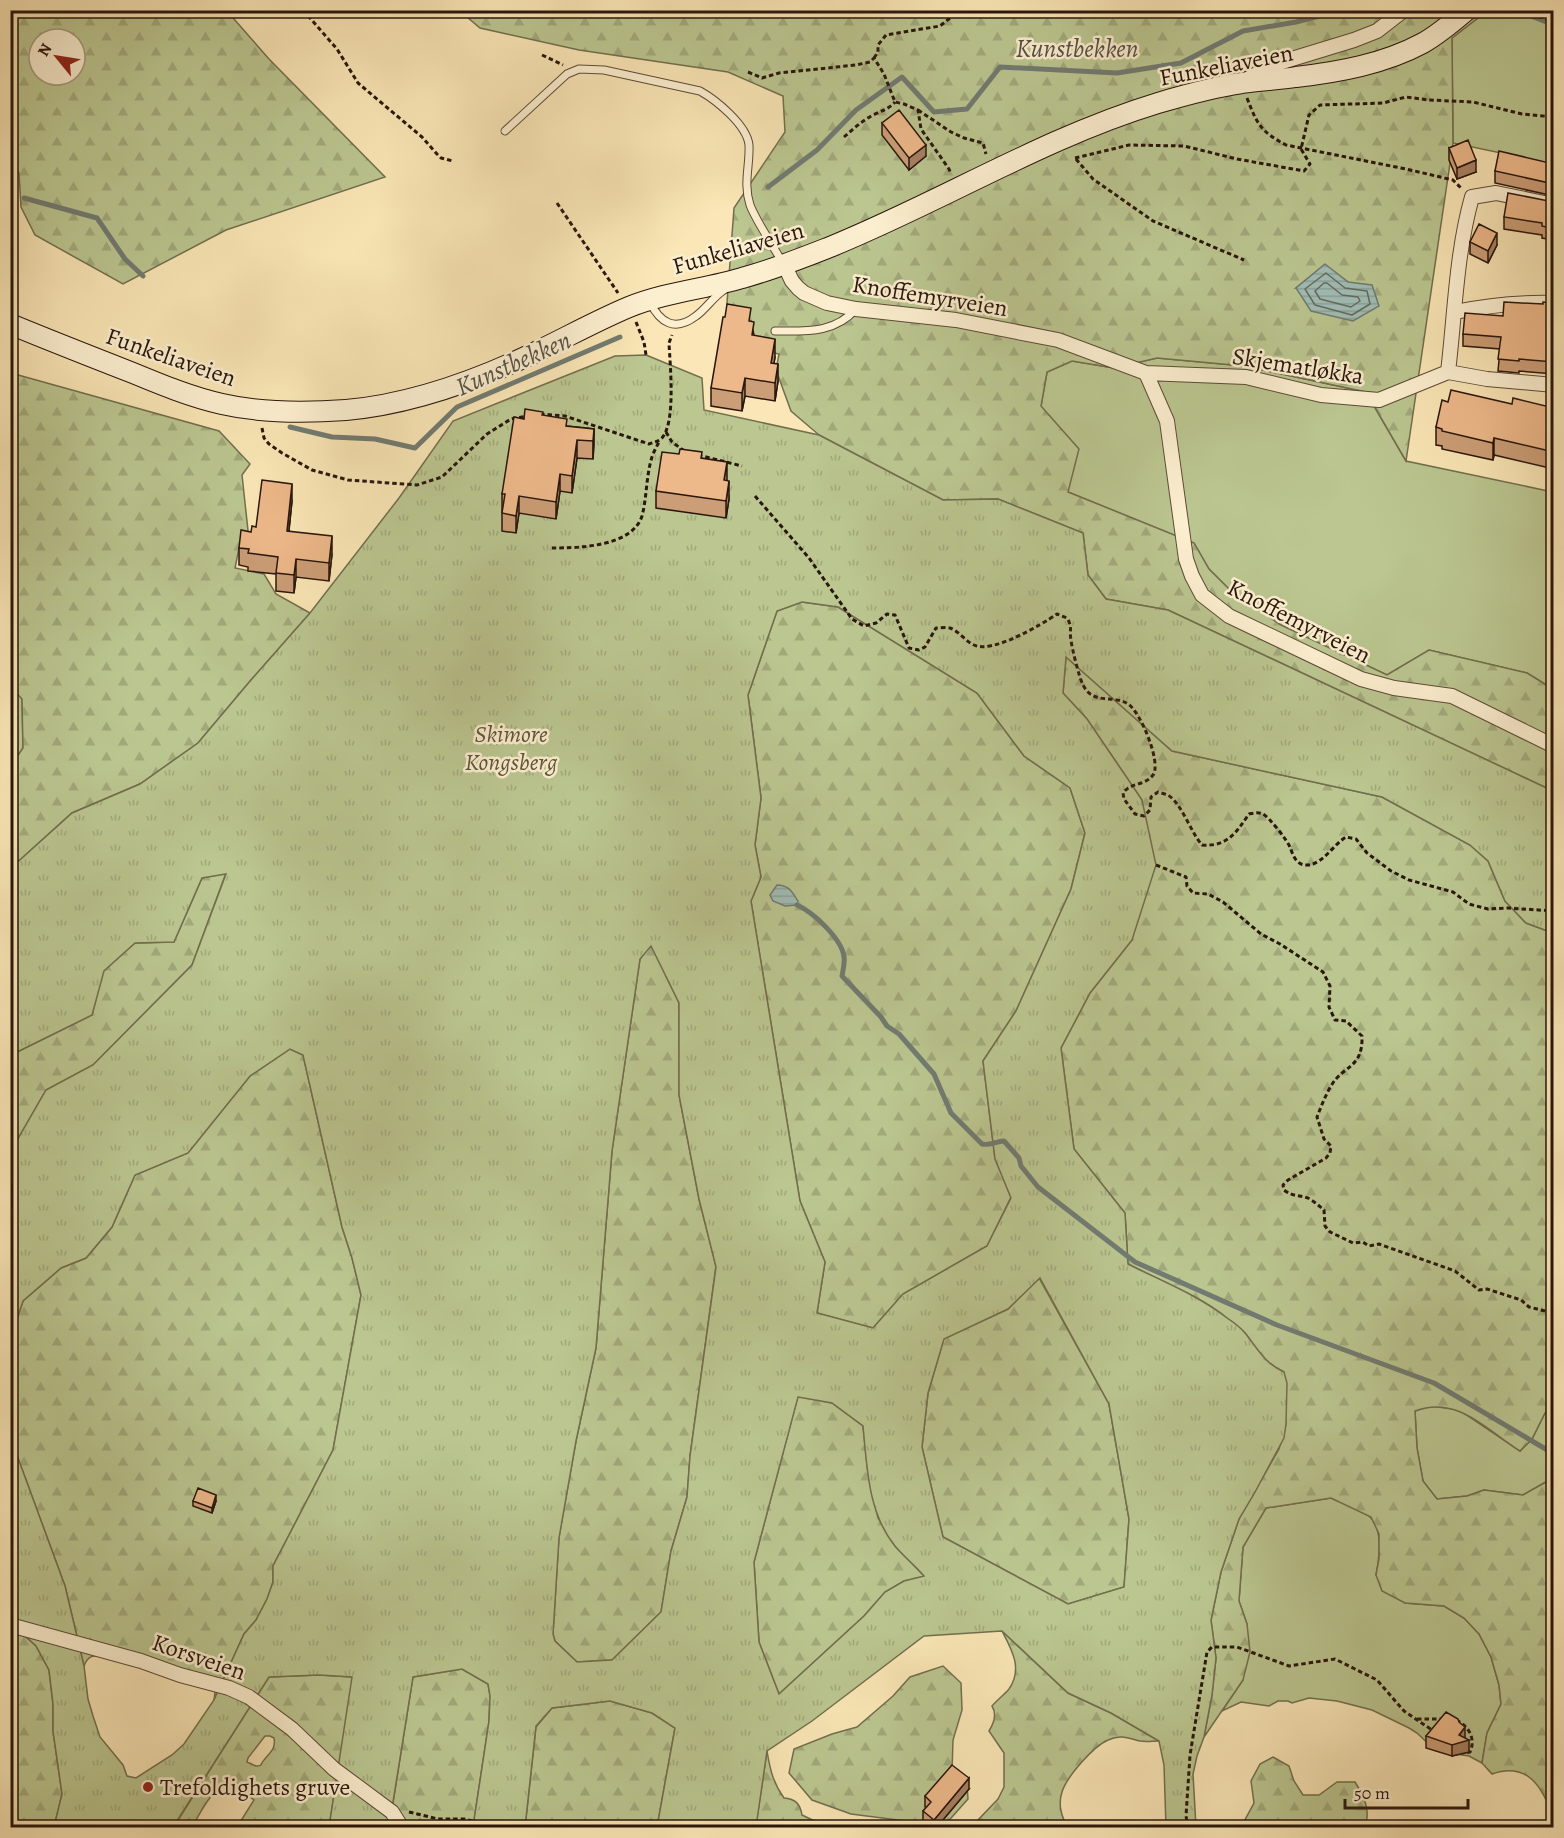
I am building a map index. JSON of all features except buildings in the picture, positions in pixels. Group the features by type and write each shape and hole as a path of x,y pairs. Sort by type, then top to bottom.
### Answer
{"street":[{"path":"1241,83 1272,65 1377,31 1404,10"},
{"name":"Funkeliaveien","path":"10,324 179,391 222,404 264,410 317,412 350,410 410,400 441,391 534,353 648,300 741,279 876,228 991,171 1112,119 1158,103 1241,83 1358,67 1427,41 1467,10"},
{"path":"1554,205 1496,193 1472,197 1466,218 1459,267 1448,372 1487,379 1554,385"},
{"name":"Knoffemyrveien","path":"784,264 792,281 804,293 826,303 856,309 956,320 1058,340 1146,373 1167,421 1186,559 1202,595 1229,616 1361,679 1394,688 1452,696 1554,746"},
{"path":"1455,312 1487,305 1554,303"},
{"name":"Skjematløkka","path":"1146,373 1246,377 1321,395 1379,400 1448,372"},
{"name":"Korsveien","path":"10,1624 141,1661 180,1675 229,1688 249,1697 292,1729 334,1769 392,1812 402,1827"}],"lane":[{"path":"505,132 567,74 579,69 603,70 700,91 713,98 739,124 749,142 746,183 751,206 784,264"},
{"path":"648,300 655,313 664,321 675,325 696,316 719,293 741,279"},
{"path":"775,331 815,331 847,319 856,309"}],"path":[{"path":"303,10 337,49 358,82 422,137 441,158 453,161"},
{"path":"748,72 762,78 779,73 870,62 886,35 940,26 960,10"},
{"path":"1525,10 1554,23"},
{"path":"874,58 884,74 895,102"},
{"path":"1241,83 1256,123 1273,138 1286,145 1453,180 1472,197"},
{"path":"1244,260 1153,221 1093,179 1075,158 1129,145 1184,146 1237,159 1304,171 1311,164 1301,149 1309,115 1320,105 1383,103 1406,97 1473,102 1522,114 1554,117"},
{"path":"895,102 918,111 951,132 983,143 991,171"},
{"path":"844,137 858,124 890,108 895,102"},
{"path":"918,111 921,129 949,169 956,189"},
{"path":"557,203 638,324 646,355"},
{"path":"552,548 578,548 621,537 634,530 642,517 652,457 666,432 670,417 669,343 675,325"},
{"path":"264,410 261,423 264,438 282,453 312,470 348,480 417,485 442,477 487,434 511,419 529,415"},
{"path":"538,414 565,416 649,444 660,440"},
{"path":"666,432 672,442 686,451"},
{"path":"692,453 742,466"},
{"path":"755,496 809,558 852,619 864,626 876,623 886,614 895,615 909,648 919,650 925,647 936,628 951,628 973,645 981,647 1008,641 1057,614 1067,618 1072,626 1070,639 1084,686 1093,696 1130,704 1140,717 1153,752 1156,771 1152,777 1128,786 1123,793 1124,799 1135,814 1144,816 1150,810 1151,797 1158,792 1168,796 1179,808 1194,836 1202,845 1214,846 1233,836 1249,814 1258,812 1266,815 1289,846 1292,856 1299,863 1308,865 1321,860 1337,842 1346,837 1356,839 1367,853 1391,871 1409,880 1453,892 1469,904 1488,909 1554,911"},
{"path":"1156,865 1186,877 1187,886 1193,893 1208,894 1223,902 1261,934 1323,972 1330,986 1329,1007 1335,1020 1346,1021 1362,1036 1362,1050 1350,1067 1331,1084 1317,1117 1324,1139 1331,1146 1330,1153 1326,1158 1288,1180 1283,1185 1284,1190 1292,1196 1306,1197 1317,1204 1324,1210 1325,1226 1330,1232 1353,1243 1363,1242 1369,1246 1379,1244 1455,1271 1479,1290 1487,1289 1521,1300 1529,1307 1545,1311 1554,1319"},
{"path":"1188,1827 1186,1815 1190,1755 1207,1652 1212,1647 1237,1647 1289,1666 1335,1659 1377,1680 1404,1711 1432,1730"},
{"path":"1416,1719 1459,1721 1467,1728 1472,1740 1470,1752 1463,1753"},
{"path":"406,1811 438,1819 464,1820 505,1827"}],"green space":[{"path":"10,11 227,11 269,59 385,177 226,230 123,284 35,235 21,207 19,173 11,159"},
{"path":"460,11 1487,11 1452,38 1453,143 1406,461 1366,392 1244,366 1157,358 1114,368 1072,361 1047,372 1041,406 1079,449 1068,492 1194,543 1209,569 1231,591 1281,625 1387,675 1429,650 1527,673 1553,689 1553,791 1168,610 1106,599 1088,575 1083,533 998,499 943,500 819,435 791,411 776,370 779,354 754,348 736,332 727,303 734,208 785,132 783,96 728,72 579,50 480,28","holes":["1325,265 1348,282 1296,288"]},
{"path":"1487,11 1553,11 1553,164 1453,143 1452,38"},
{"name":"Skimore Kongsberg","path":"646,355 702,378 704,410 819,435 943,500 998,499 1083,533 1088,575 1106,599 1168,610 1553,791 1553,933 1526,923 1505,901 1488,861 1470,845 1382,797 1172,751 1066,657 1063,693 1087,719 1142,800 1156,865 1132,940 1090,993 1061,1048 1074,1149 1125,1213 1128,1264 1192,1295 1234,1323 1266,1360 1284,1372 1287,1383 1284,1438 1239,1519 1221,1572 1211,1620 1216,1658 1204,1737 1193,1774 1196,1827 1166,1827 1164,1765 1159,1741 1111,1713 1068,1693 1002,1631 924,1636 812,1721 767,1751 756,1827 657,1827 675,1728 652,1713 610,1701 552,1708 536,1726 525,1827 473,1827 489,1721 490,1696 488,1684 462,1669 413,1677 389,1827 329,1827 352,1677 319,1675 269,1677 173,1827 54,1827 62,1794 53,1731 49,1670 36,1646 11,1623 11,1439 65,1586 84,1666 88,1699 100,1737 123,1765 127,1776 136,1778 172,1755 184,1744 214,1700 244,1634 256,1620 267,1599 273,1582 273,1566 333,1450 361,1295 342,1227 303,1055 290,1049 250,1076 188,1153 135,1175 112,1227 86,1258 61,1268 23,1301 11,1337 11,1151 46,1090 93,1065 192,965 226,874 202,878 174,942 135,943 104,971 92,1015 11,1055 11,868 72,813 140,784 198,743 310,613 399,498 453,421 615,356","holes":["802,602 838,607 977,693 1024,756 1070,788 1085,833 1071,889 1016,1011 983,1061 995,1159 1011,1198 987,1246 903,1294 873,1328 817,1313 825,1262 800,1201 751,901 761,877 755,845 761,798 748,695 777,611","651,946 679,1003 679,1095 699,1199 716,1267 690,1456 687,1497 671,1551 661,1612 612,1660 577,1662 555,1641 553,1634 559,1538 576,1441 596,1348 612,1151 640,959","1040,1278 1109,1404 1129,1519 1124,1587 1068,1604 943,1537 922,1447 928,1393 944,1339 1008,1309","798,1397 832,1403 863,1426 870,1489 879,1519 895,1546 924,1576 904,1581 885,1592 864,1616 779,1694 759,1642 754,1562"]},
{"path":"1157,358 1244,366 1366,392 1406,461 1553,492 1553,689 1527,673 1429,650 1387,675 1281,625 1231,591 1209,569 1194,543 1068,492 1041,406 1047,372 1072,361 1114,368"},
{"path":"11,373 219,431 250,464 242,475 250,549 239,548 235,568 264,574 276,594 310,613 198,743 140,784 72,813 11,868 10,767 23,748 22,699 10,686"},
{"path":"802,602 838,607 977,693 1024,756 1070,788 1085,833 1071,889 1016,1011 983,1061 995,1158 1011,1197 987,1246 903,1294 873,1328 817,1313 825,1262 800,1201 751,901 761,877 755,845 761,798 748,695 777,611"},
{"path":"1066,657 1172,751 1382,797 1470,845 1488,861 1505,901 1526,923 1553,933 1553,1406 1545,1413 1532,1439 1520,1451 1471,1417 1458,1411 1430,1407 1415,1411 1417,1448 1423,1481 1437,1499 1467,1496 1484,1490 1523,1495 1553,1478 1553,1817 1539,1787 1532,1780 1515,1771 1492,1774 1482,1763 1487,1733 1501,1704 1499,1685 1491,1657 1479,1634 1464,1618 1444,1606 1405,1603 1382,1591 1376,1575 1379,1559 1379,1534 1371,1517 1331,1498 1266,1508 1243,1547 1239,1601 1247,1624 1250,1652 1243,1680 1204,1737 1216,1658 1211,1620 1221,1572 1239,1519 1279,1449 1286,1424 1284,1372 1266,1360 1241,1329 1216,1310 1192,1295 1128,1264 1125,1213 1074,1149 1061,1048 1090,993 1132,940 1142,800 1087,719 1063,693"},
{"path":"11,686 22,699 23,748 11,767"},
{"path":"226,873 192,965 93,1065 46,1090 11,1151 11,1055 92,1015 103,971 135,943 174,942 202,878"},
{"path":"651,945 679,1003 679,1095 699,1199 716,1266 690,1456 687,1497 671,1551 661,1612 612,1660 577,1662 555,1641 553,1634 559,1537 596,1348 612,1151 640,959"},
{"path":"290,1049 303,1055 342,1227 361,1295 333,1450 273,1566 273,1582 267,1599 256,1620 244,1634 214,1700 215,1692 210,1687 103,1656 91,1657 84,1666 65,1586 11,1439 11,1337 23,1301 61,1268 86,1258 112,1227 135,1175 188,1153 250,1076"},
{"path":"1039,1278 1109,1404 1129,1519 1124,1587 1068,1604 943,1537 922,1447 928,1393 944,1338 1008,1309"},
{"path":"798,1396 832,1403 863,1426 868,1474 878,1518 895,1546 925,1577 904,1581 885,1592 864,1616 779,1694 759,1642 754,1562"},
{"path":"1431,1406 1459,1410 1520,1451 1532,1439 1545,1413 1553,1406 1553,1478 1523,1495 1484,1490 1467,1496 1437,1499 1423,1481 1417,1448 1415,1411"},
{"path":"1331,1498 1361,1511 1374,1522 1379,1536 1376,1575 1405,1603 1444,1606 1464,1618 1479,1634 1491,1657 1499,1685 1501,1704 1487,1733 1482,1763 1469,1756 1436,1751 1409,1728 1372,1710 1337,1701 1309,1698 1292,1703 1278,1701 1269,1706 1241,1702 1222,1711 1243,1680 1247,1624 1239,1601 1243,1547 1266,1508"},
{"path":"10,1623 36,1646 49,1670 53,1731 62,1794 54,1827 11,1827 11,1794 18,1790 16,1777 10,1768"},
{"path":"1002,1631 1068,1693 1111,1713 1159,1741 1117,1737 1102,1743 1089,1755 1069,1778 1062,1792 1061,1810 1068,1827 1052,1827 1042,1822 1032,1827 973,1828 998,1799 1004,1787 1004,1753 989,1731 994,1718 992,1706 1009,1689 1016,1667"},
{"path":"943,1666 961,1683 962,1710 953,1740 952,1771 967,1785 968,1799 944,1826 851,1814 812,1800 789,1773 794,1749 857,1727 893,1696 910,1677"},
{"path":"462,1669 488,1684 490,1696 489,1721 473,1827 389,1828 413,1677"},
{"path":"319,1675 353,1677 329,1827 237,1827 254,1800 247,1795 250,1791 245,1785 235,1783 226,1785 213,1794 192,1827 173,1828 269,1677","holes":["265,1736 274,1738 273,1748 261,1765 256,1766 247,1762"]},
{"path":"610,1701 652,1713 675,1728 657,1827 525,1828 536,1727 552,1708"},
{"path":"767,1751 772,1776 784,1798 796,1802 802,1815 816,1822 842,1827 773,1828 756,1825"},
{"path":"1273,1757 1289,1766 1294,1781 1303,1795 1319,1795 1337,1782 1355,1782 1366,1804 1365,1827 1241,1827 1254,1803 1251,1781 1260,1764"}],"water":[{"path":"1325,264 1348,282 1372,285 1379,306 1353,321 1311,311 1296,288"},
{"path":"777,885 790,890 798,901 797,905 785,906 773,901 770,895"}],"waterway":[{"name":"Kunstbekken","path":"768,187 817,150 856,110 902,77 934,112 967,109 1000,67 1117,73 1181,63 1243,31 1296,22 1343,10"},
{"path":"1518,14 1526,14 1554,25"},
{"name":"Kunstbekken","path":"24,198 97,218 125,259 143,276"},
{"name":"Kunstbekken","path":"290,427 332,437 375,439 415,448 457,407 620,337"},
{"path":"797,905 818,920 838,942 844,957 842,976 887,1026 899,1034 934,1074 951,1113 982,1144 1004,1141 1019,1158 1021,1166 1038,1187 1135,1262 1277,1325 1434,1383 1554,1454"}],"place":[{"name":"Trefoldighets gruve","path":"148,1787"}]}
